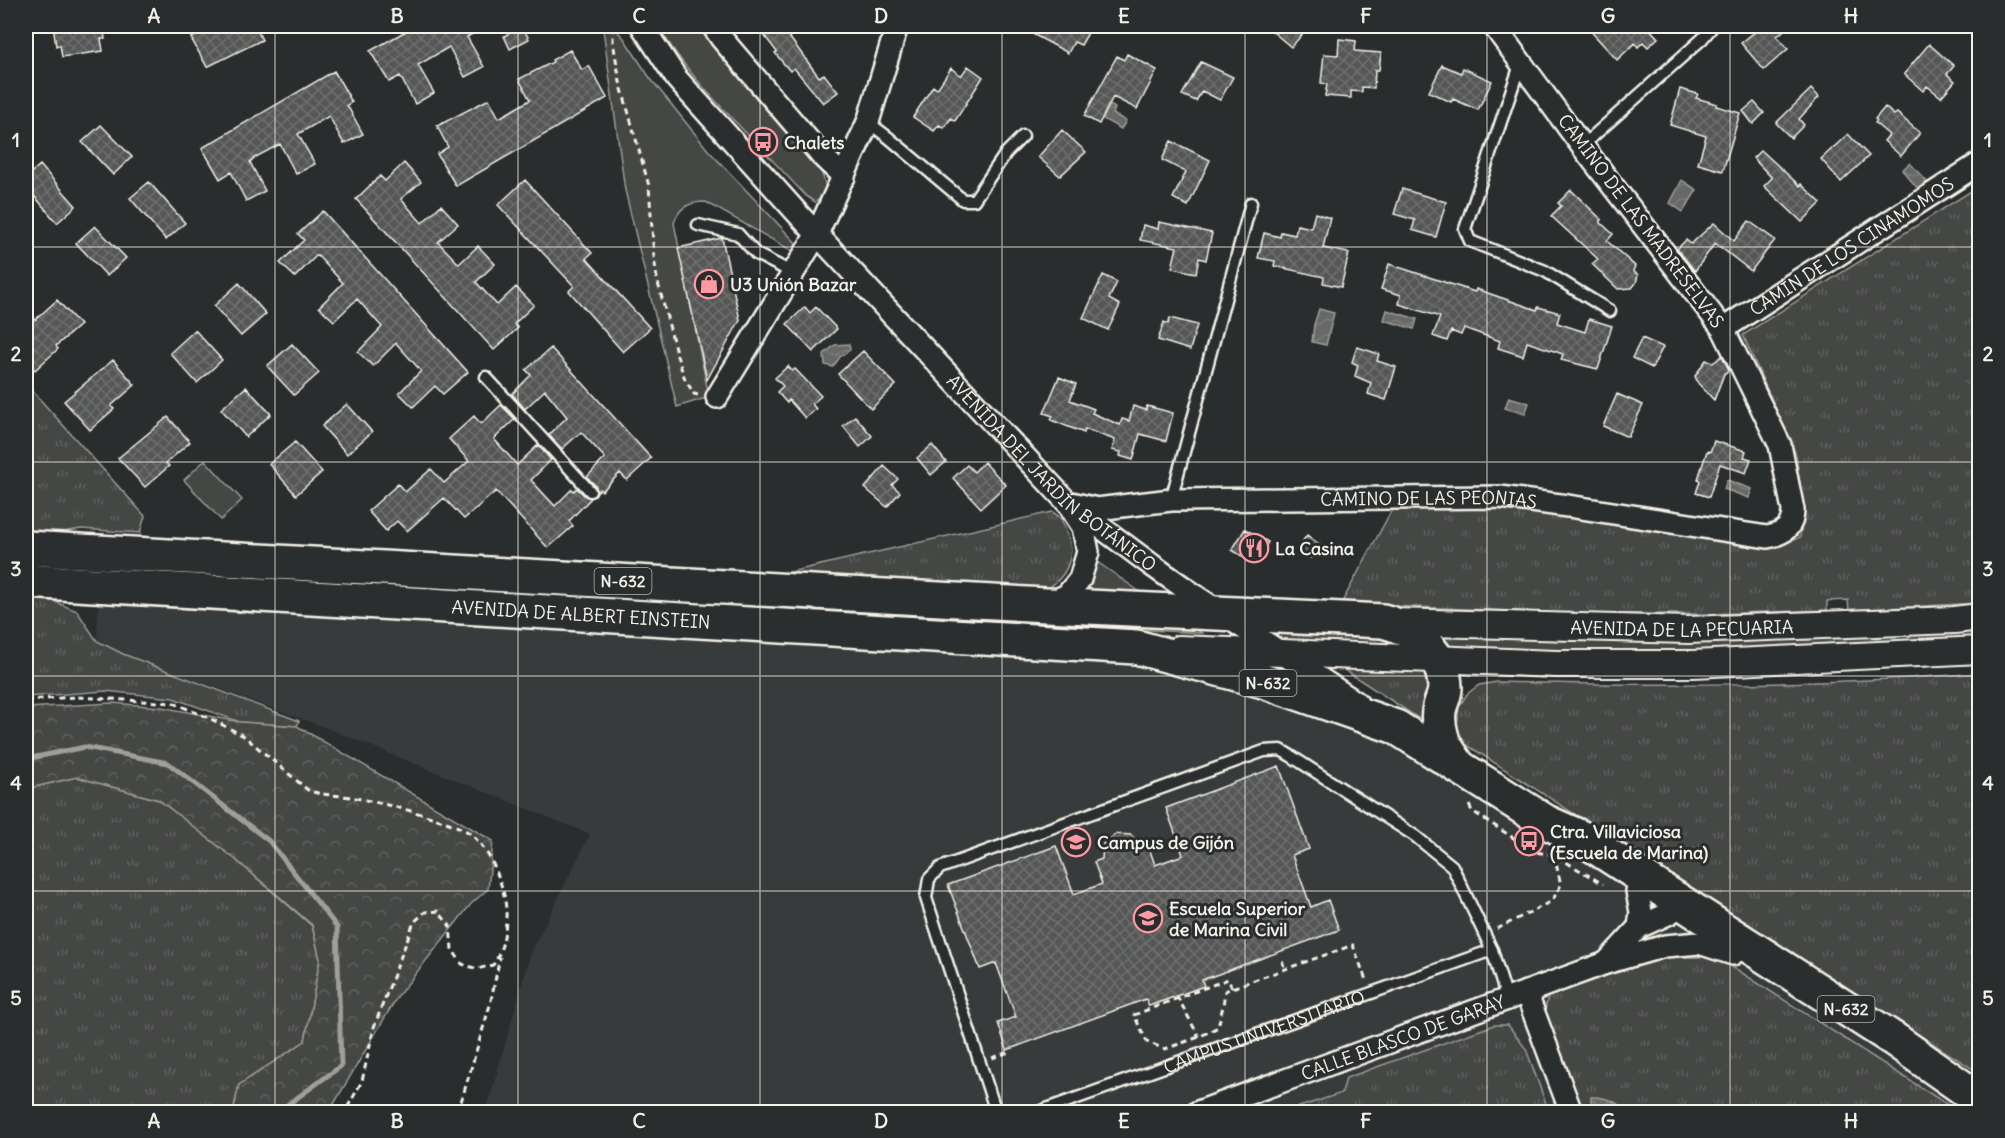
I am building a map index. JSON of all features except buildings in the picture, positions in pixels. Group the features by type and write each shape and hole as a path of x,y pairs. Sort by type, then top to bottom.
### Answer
{"highway":[{"name":"AVENIDA DE ALBERT EINSTEIN","path":"26,548 1221,613"},
{"name":"AVENIDA DE ALBERT EINSTEIN","path":"26,581 1137,647 1263,681 1396,727"},
{"name":"AVENIDA DE LA PECUARIA","path":"1221,613 1262,617 1383,621 1399,625 1420,638 1436,658 1442,670 1445,689 1439,711 1441,737 1462,783"},
{"name":"AVENIDA DEL JARDÍN BOTÁNICO","path":"1396,727 1462,783 1545,822 1574,849 1657,898 1733,954 1891,1056 1980,1101"},
{"name":"AVENIDA DEL JARDÍN BOTÁNICO","path":"1657,898 1710,921 1895,1040 1980,1101"}],"street":[{"name":"AVENIDA DEL JARDÍN BOTÁNICO","path":"642,26 677,79 817,234 1067,501 1153,566 1221,613 1396,727"},
{"path":"713,26 821,154 844,177"},
{"path":"717,397 817,234 868,122 897,26"},
{"name":"CAMINO DE LAS MADRESELVAS","path":"1494,26 1582,146 1724,329 1780,445 1793,510 1793,519 1787,530"},
{"name":"CAMÍN DE LOS CINAMOMOS","path":"1724,329 1980,163"},
{"name":"CAMINO DE LAS PEONIAS","path":"1067,501 1097,508 1172,500 1500,498 1568,506 1767,537 1787,530"},
{"path":"1046,605 1067,595 1080,579 1088,552 1083,527 1067,501"},
{"name":"AVENIDA DE LA PECUARIA","path":"1383,621 1688,630 1954,620 1980,617"},
{"name":"AVENIDA DE ALBERT EINSTEIN","path":"1137,647 1280,653"},
{"name":"AVENIDA DE LA PECUARIA","path":"1280,653 1556,664 1693,664 1980,650"},
{"name":"AVENIDA DE LA PECUARIA","path":"1445,689 1461,675 1493,662"},
{"path":"1639,927 1641,912 1657,898"},
{"path":"1657,898 1665,946"},
{"name":"CALLE BLASCO DE GARAY","path":"1606,963 1639,927 1657,898"},
{"name":"CALLE BLASCO DE GARAY","path":"1198,1113 1606,963 1665,946 1699,943 1733,954"},
{"path":"1516,995 1571,1113"}],"lane":[{"path":"1582,146 1702,39 1713,26"},
{"path":"1521,62 1465,229 1470,241 1545,271 1610,311"},
{"path":"868,122 963,200 974,201 1006,153 1023,136"},
{"path":"1172,500 1251,204"},
{"path":"698,225 738,234 756,254 793,273"},
{"path":"486,377 590,491"},
{"path":"996,1113 926,898 929,879 940,868 1264,751 1281,750 1415,836 1452,866 1516,995"},
{"name":"CAMPUS UNIVERSITARIO","path":"1038,1113 1492,950"}],"path":[{"path":"613,26 613,42 620,82 649,186 656,268 677,356 685,379 694,394 717,397"},
{"path":"26,700 78,696 174,703 244,736 309,791 321,795 350,797 437,818 471,834 493,862 506,903 504,931 490,1005 458,1113"},
{"path":"1462,783 1472,811 1534,852 1554,855 1603,884"},
{"path":"1485,936 1552,901 1561,885 1545,822"},
{"path":"345,1113 362,1081 374,1027 414,922 425,912 438,911 450,926 452,949 462,964 477,969 493,965 500,955"},
{"path":"1232,988 1228,979 1134,1015 1147,1042 1165,1048 1198,1037 1218,1026 1225,991 1353,945 1371,993"},
{"path":"1282,961 1285,969"},
{"path":"1178,997 1198,1037"},
{"path":"1002,1054 1009,1052"}],"shaded area":[{"name":"Campus de Gijón","path":"99,584 1136,647 1396,727 1979,1112 486,1112 531,952 590,834 324,727 123,654 97,641"}],"green space":[{"path":"658,26 698,26 758,99 816,162 825,184 824,194 820,198 815,202 806,196 729,115 691,73"},
{"path":"613,27 623,37 650,78 708,150 797,244 794,252 706,202 690,204 679,213 674,223 709,397 677,407 625,190 603,29"},
{"path":"1979,186 1979,603 1849,610 1848,600 1827,601 1827,610 1709,614 1586,614 1341,604 1395,504 1489,503 1556,510 1781,546 1800,537 1803,508 1796,455 1743,335"},
{"path":"26,384 145,516 140,533 81,529 57,533 26,532"},
{"path":"205,460 242,500 221,520 184,480"},
{"path":"1052,512 1060,517 1064,525 1071,549 1070,558 1064,573 1043,591 768,577"},
{"path":"26,559 1187,623 1202,633 26,566"},
{"path":"1093,559 1156,603 1077,599"},
{"path":"26,599 53,601 77,611 97,641 123,654 299,721 297,726 240,722 173,698 105,691 26,697"},
{"path":"1221,613 1383,621 1979,617 1979,650 1280,653"},
{"path":"1334,663 1435,667 1431,717 1418,718"},
{"path":"1979,673 1979,1073 1456,738 1459,707 1467,694 1479,685 1497,682 1799,683"},
{"path":"112,703 161,707 240,722 297,726 493,841 488,889 471,904 397,997 332,1107 334,1112 233,1112 239,1085 305,1041 320,959 312,925 235,859 159,800 77,777 26,789 26,708"},
{"path":"77,777 159,800 235,859 312,926 320,959 305,1041 239,1085 233,1112 26,1112 26,789"},
{"path":"1665,946 1684,957 1704,957 1728,964 1959,1112 1571,1112 1540,1030 1548,997 1565,978"},
{"path":"1494,1025 1508,1025 1526,1049 1549,1112 1284,1112 1342,1093 1346,1078"}],"water":[{"path":"1110,105 1115,108 1113,114 1126,121 1121,129 1103,119"},
{"path":"1910,163 1928,183 1919,190 1902,170"},
{"path":"1682,180 1697,190 1683,212 1670,203"},
{"path":"1319,309 1334,313 1326,345 1312,342"},
{"path":"1387,310 1417,319 1414,329 1384,320"},
{"path":"849,344 850,350 840,357 833,367 825,365 824,354 835,345"},
{"path":"1509,397 1529,403 1525,414 1505,408"},
{"path":"1727,480 1752,489 1749,498 1724,489"},
{"path":"1591,1097 1612,1101 1629,1112 1594,1112"}],"waterway":[{"path":"26,759 85,747 168,763 269,841 337,927 341,1066 283,1108 282,1112"}],"place":[{"name":"Chalets","path":"763,142"},
{"name":"U3 Unión Bazar","path":"709,284"},
{"name":"La Casina","path":"1254,548"},
{"name":"Ctra. Villaviciosa (Escuela de Marina)","path":"1529,841"},
{"name":"Campus de Gijón","path":"1076,842"},
{"name":"Escuela Superior de Marina Civil","path":"1148,918"}]}
